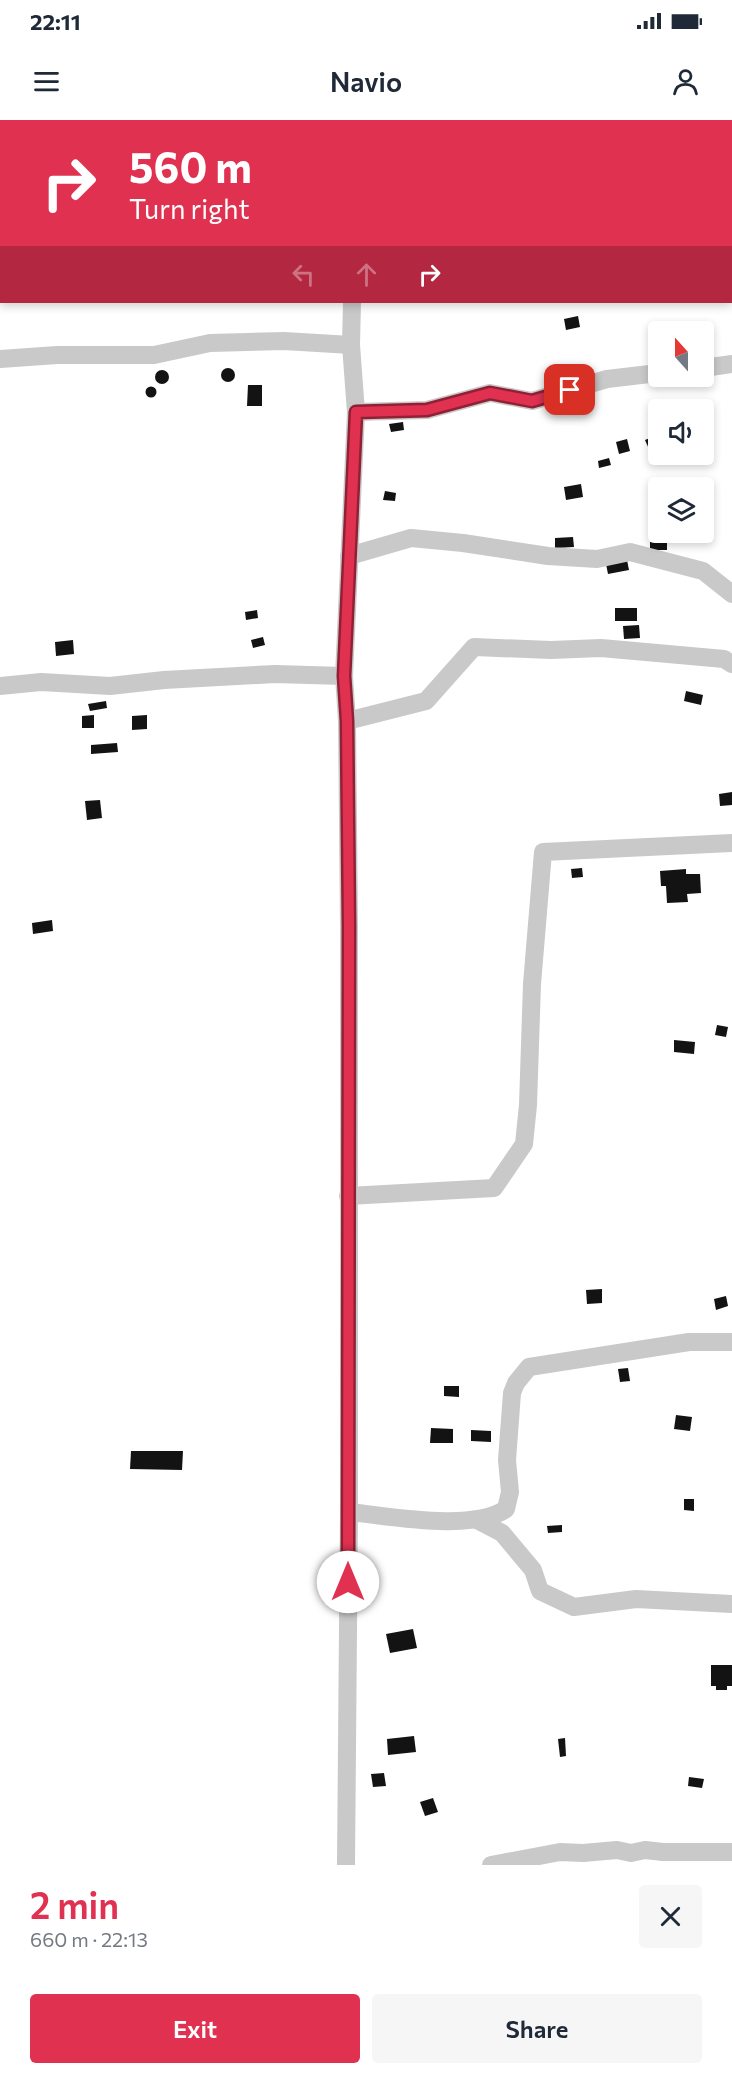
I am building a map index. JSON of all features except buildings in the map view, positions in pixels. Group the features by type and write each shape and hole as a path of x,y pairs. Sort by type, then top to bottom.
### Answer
{"street":[{"path":"346,1865 349,1512 347,721 344,676 356,412 351,345 352,303"},
{"path":"0,359 57,355 154,355 210,343 284,341 351,345"},
{"path":"714,367 732,364"},
{"path":"356,412 427,410 490,393 532,401 607,379 648,374"},
{"path":"349,556 411,538 463,543 548,556 597,559 630,552 703,571 732,594"},
{"path":"347,721 426,701 474,647 551,650 601,648 724,659 732,664"},
{"path":"0,686 41,682 110,686 164,680 275,674 344,676"},
{"path":"348,1196 494,1188 524,1144 528,1105 532,984 543,852 732,843"},
{"path":"349,1512 427,1520 477,1520 496,1515 506,1509 510,1492 507,1460 512,1393 516,1383 529,1367 689,1342 732,1342"},
{"path":"477,1520 502,1533 533,1570 540,1591 574,1607 636,1599 732,1604"},
{"path":"491,1865 560,1852 583,1853 617,1850 631,1853 645,1850 683,1853 732,1852"}],"route":[{"path":"348,1582 349,926 347,721 344,676 356,412 427,410 490,393 532,401 570,390"}]}
